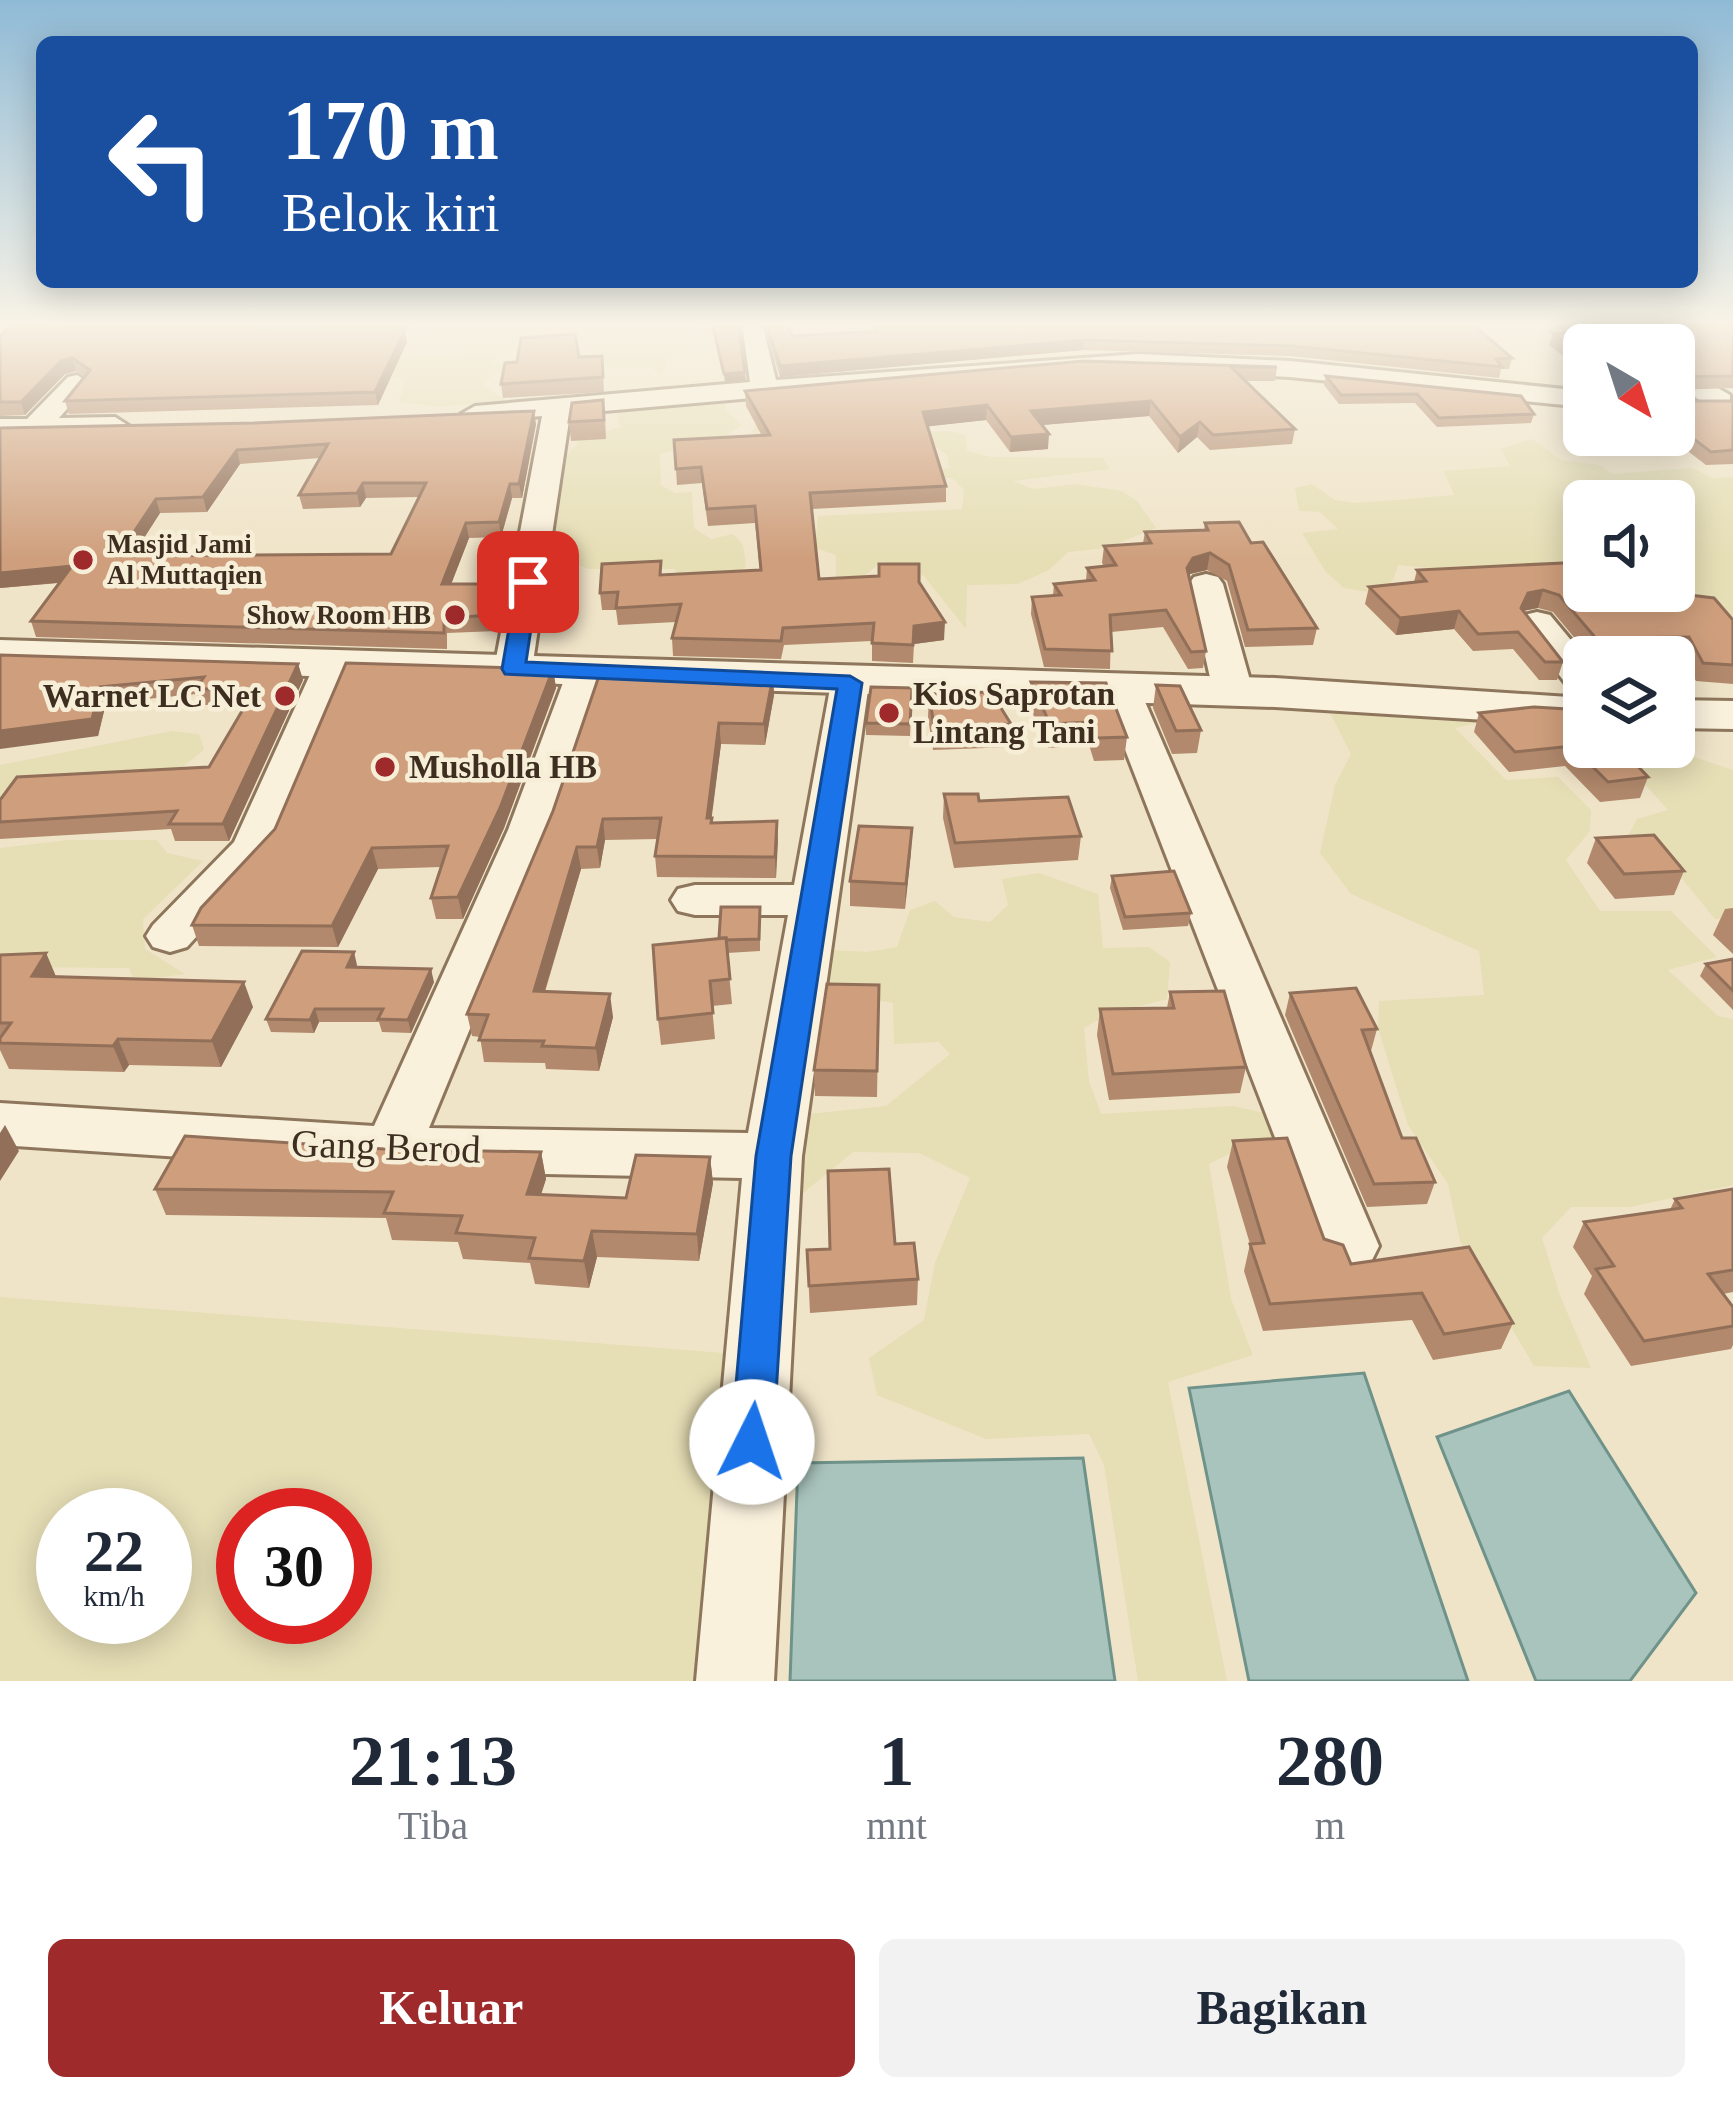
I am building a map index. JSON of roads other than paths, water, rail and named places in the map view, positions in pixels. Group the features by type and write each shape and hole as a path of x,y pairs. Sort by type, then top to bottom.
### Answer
{"street":[{"path":"0,452 20,428 54,401"},
{"path":"441,415 638,401"},
{"path":"513,669 557,410"},
{"path":"20,428 146,426"},
{"path":"1206,584 1233,691"},
{"path":"1537,623 1563,655"},
{"path":"0,653 332,668 513,669 850,683 1233,691 1563,711"},
{"path":"170,936 254,848 332,668"},
{"path":"392,1148 530,830 586,672"},
{"path":"735,1681 773,1156 850,683"},
{"path":"1121,690 1348,1246"},
{"path":"1695,714 1733,715"},
{"path":"694,900 815,900"},
{"name":"Gang Berod","path":"0,1124 392,1148 773,1156"}],"water":[{"path":"1364,1373 1468,1681 1249,1681 1189,1388"},
{"path":"1569,1391 1696,1593 1630,1681 1536,1681 1437,1437"},
{"path":"1083,1458 1115,1681 790,1681 798,1463"}],"place":[{"name":"Masjid Jami Al Muttaqien","path":"83,560"},
{"name":"Show Room HB","path":"455,615"},
{"name":"Warnet LC Net","path":"285,696"},
{"name":"Kios Saprotan Lintang Tani","path":"889,713"},
{"name":"Musholla HB","path":"385,767"}]}
